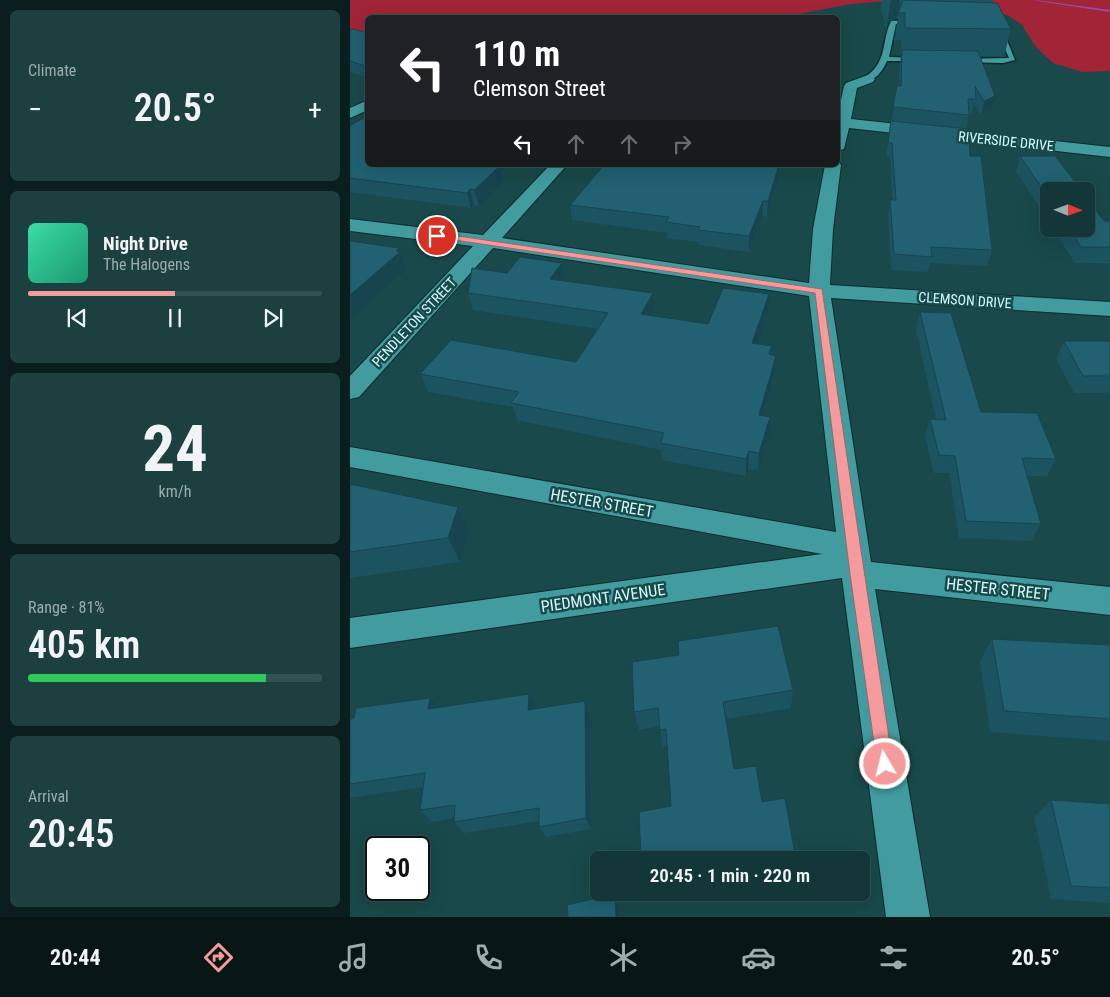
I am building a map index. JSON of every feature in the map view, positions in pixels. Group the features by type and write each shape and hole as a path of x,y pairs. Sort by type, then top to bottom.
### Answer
{"street":[{"path":"840,137 851,86 868,79"},
{"path":"350,114 360,104"},
{"name":"RIVERSIDE DRIVE","path":"843,123 1110,152"},
{"name":"PENDLETON STREET","path":"350,391 557,167"},
{"path":"833,167 823,229 819,290 856,562 908,917"},
{"name":"CLEMSON DRIVE","path":"350,225 489,242 819,290 1110,310"},
{"name":"HESTER STREET","path":"350,458 856,562 1110,601"},
{"name":"PIEDMONT AVENUE","path":"350,633 856,562"}],"lane":[{"path":"868,79 874,76 886,59 893,22 924,22"},
{"path":"950,61 1003,61 1013,59 1001,30 991,25"},
{"path":"886,59 932,60"}],"shaded area":[{"path":"350,0 900,0 851,4 794,15 365,15 365,33 350,30"},
{"path":"900,0 1110,0 1110,71 1082,72 1053,63 1036,47 1022,25 1009,16 981,8"}],"building":[{"path":"903,0 997,3 1011,29 905,28 905,13 898,13"},
{"path":"350,30 365,32 365,66 350,61"},
{"path":"902,50 978,51 995,96 984,101 975,86 976,99 968,99 969,115 893,107 897,86 901,86"},
{"path":"365,117 365,167 499,167 474,190 470,189 467,193 350,178 350,126"},
{"path":"891,121 969,129 970,156 981,156 992,250 931,247 932,257 894,254 890,200 896,200 892,143 888,142"},
{"path":"1020,156 1055,156 1075,182 1040,182 1040,185"},
{"path":"602,167 778,168 768,201 763,201 749,236 698,230 700,227 666,222 669,217 570,205"},
{"path":"1095,209 1104,221 1110,221 1110,247 1081,247 1075,238 1095,238"},
{"path":"350,241 399,248 396,251 400,252 350,295"},
{"path":"520,257 562,263 550,279 653,293 641,314 708,324 723,288 769,294 752,343 772,346 769,354 776,356 759,415 770,417 759,453 749,451 746,459 660,443 664,433 511,403 519,392 420,374 451,340 576,362 608,313 468,293 472,268 507,273"},
{"path":"920,312 951,313 981,412 1037,413 1056,459 1022,458 1041,524 966,521 955,456 939,455 930,419 946,420"},
{"path":"1064,341 1110,341 1110,376 1083,376"},
{"path":"350,484 458,507 448,538 350,552"},
{"path":"778,626 793,690 723,702 734,769 756,766 762,802 785,798 794,851 641,851 639,812 671,806 666,729 660,730 658,708 634,712 632,662 679,655 678,641"},
{"path":"992,639 1110,645 1110,719 1004,711"},
{"path":"529,694 528,710 585,701 586,818 539,827 539,808 454,822 455,805 420,810 425,773 350,784 350,719 354,718 356,708 430,698 428,709"},
{"path":"1051,800 1110,804 1110,888 1071,886"},
{"path":"590,900 615,901 616,917 568,917 567,905"}],"waterway":[{"path":"1037,0 1110,11"}],"route":[{"path":"437,236 819,290 857,574 885,764"}]}
